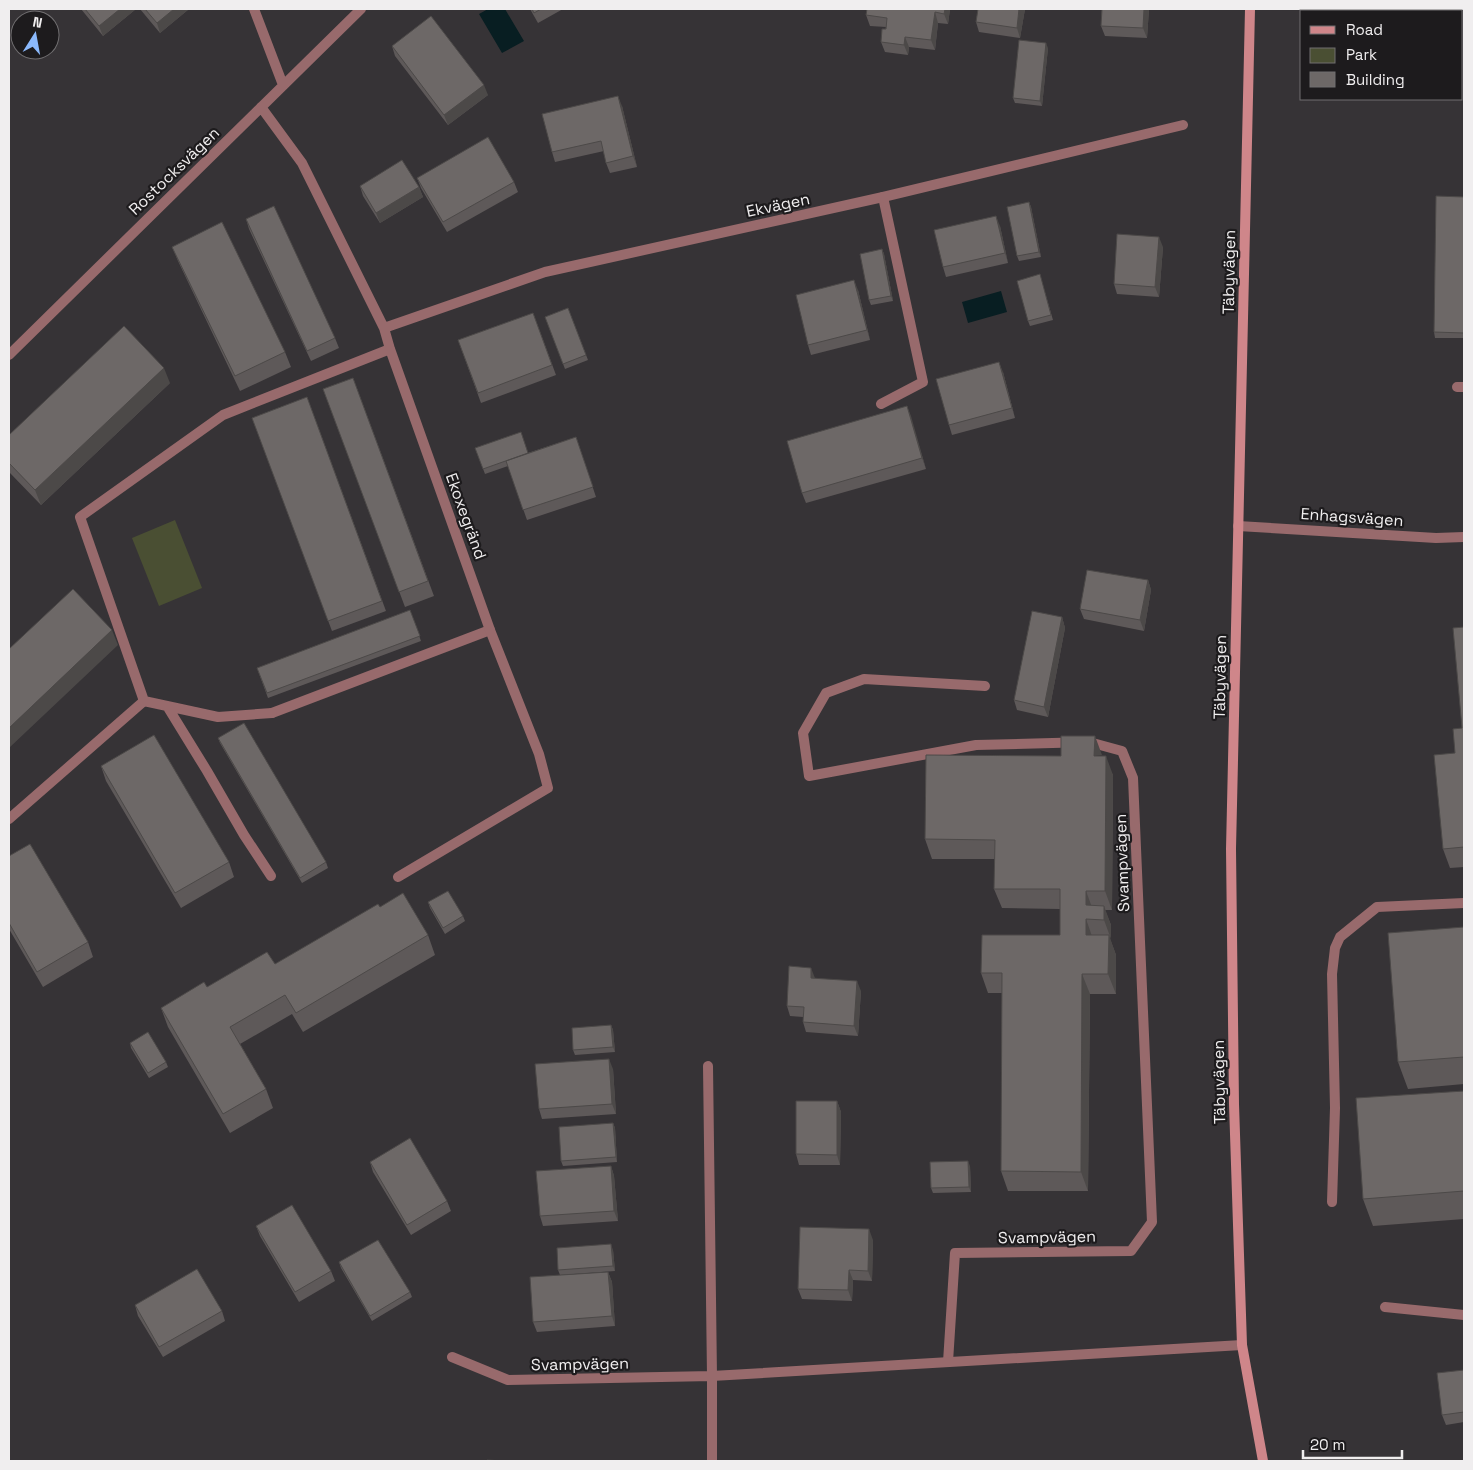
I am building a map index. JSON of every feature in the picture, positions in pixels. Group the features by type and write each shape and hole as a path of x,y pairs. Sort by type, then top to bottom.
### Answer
{"main road":[{"name":"Täbyvägen","path":"1250,9 1231,849 1234,1104 1242,1345 1263,1461"}],"street":[{"path":"254,9 283,85"},
{"name":"Rostocksvägen","path":"9,355 361,9"},
{"name":"Ekoxegränd","path":"261,107 302,163 384,328 490,630 539,754 548,788 398,877"},
{"name":"Ekvägen","path":"384,328 545,272 883,197 1183,125"},
{"path":"881,404 924,382 883,197"},
{"path":"144,701 80,518 223,415 390,349"},
{"name":"Enhagsvägen","path":"1238,526 1436,538 1464,537"},
{"path":"144,701 218,717 272,713 490,630"},
{"name":"Svampvägen","path":"948,1362 955,1253 1131,1252 1152,1222 1133,778 1122,751 1089,742 976,746 809,776 803,733 826,693 864,679 986,686"},
{"path":"9,819 144,701"},
{"path":"167,706 244,835 271,876"},
{"path":"1332,1202 1335,1108 1332,974 1335,948 1340,937 1377,907 1464,903"},
{"path":"708,1066 712,1461"},
{"path":"1384,1307 1464,1315"},
{"name":"Svampvägen","path":"452,1358 508,1380 712,1376 1242,1345"}],"green space":[{"path":"175,520 202,588 159,606 132,538"}],"water":[{"path":"488,9 505,9 524,41 502,53 479,14"},
{"path":"1001,291 1007,312 968,323 962,302"}],"building":[{"path":"85,9 120,9 99,26"},
{"path":"145,9 174,9 157,23"},
{"path":"532,9 541,9 534,13"},
{"path":"867,9 945,9 944,14 935,12 931,40 905,37 904,45 881,42 882,29 886,29 887,18 866,15"},
{"path":"978,9 1019,9 1017,28 976,22"},
{"path":"1102,9 1144,9 1143,28 1101,26"},
{"path":"431,16 484,85 444,115 392,46"},
{"path":"1019,40 1046,43 1040,101 1013,98"},
{"path":"618,96 633,156 606,163 601,141 552,152 542,114"},
{"path":"488,137 514,182 443,222 417,178"},
{"path":"402,160 419,187 376,213 360,186"},
{"path":"1436,196 1464,197 1464,333 1434,332"},
{"path":"1029,202 1039,252 1017,256 1007,207"},
{"path":"274,206 335,338 307,351 246,219"},
{"path":"996,216 1005,253 943,267 934,230"},
{"path":"222,222 285,352 235,376 172,247"},
{"path":"1117,234 1159,237 1155,287 1114,284"},
{"path":"882,249 891,296 869,300 860,254"},
{"path":"1040,274 1051,315 1028,321 1017,281"},
{"path":"854,280 867,330 808,345 796,295"},
{"path":"568,308 586,355 563,364 545,317"},
{"path":"533,313 552,365 478,393 458,340"},
{"path":"124,326 164,368 35,490 9,463 9,435"},
{"path":"999,362 1012,408 949,425 936,379"},
{"path":"353,378 428,581 399,592 323,389"},
{"path":"307,397 382,601 328,621 252,418"},
{"path":"907,406 922,458 802,493 787,441"},
{"path":"521,432 528,453 483,469 475,448"},
{"path":"576,437 593,487 523,510 506,461"},
{"path":"1087,570 1148,580 1140,620 1080,609"},
{"path":"73,589 112,630 9,728 9,649"},
{"path":"410,610 420,636 267,693 257,668"},
{"path":"1032,611 1062,617 1044,707 1014,700"},
{"path":"1464,627 1464,847 1443,849 1434,755 1455,753 1453,729 1462,728 1453,628"},
{"path":"244,723 326,862 300,878 218,738"},
{"path":"154,735 229,862 175,893 101,766"},
{"path":"1061,736 1095,736 1094,756 1106,756 1105,891 1086,891 1086,905 1104,906 1104,920 1086,919 1086,935 1109,935 1108,974 1082,974 1081,1172 1001,1171 1002,973 981,973 982,935 1060,935 1060,889 994,889 995,840 925,839 926,755 1061,756"},
{"path":"30,844 88,942 37,972 9,923 9,856"},
{"path":"448,891 463,916 443,928 428,902"},
{"path":"403,893 428,935 296,1013 285,995 230,1027 266,1089 223,1114 161,1008 204,982 207,987 267,952 275,964 378,904 380,907"},
{"path":"1464,927 1464,1057 1398,1062 1388,933"},
{"path":"789,966 811,968 811,978 857,981 854,1026 803,1022 804,1007 787,1006"},
{"path":"611,1025 613,1047 573,1050 572,1028"},
{"path":"148,1032 166,1062 148,1073 130,1043"},
{"path":"609,1059 612,1104 539,1109 535,1064"},
{"path":"1464,1091 1464,1191 1363,1199 1356,1098"},
{"path":"796,1101 837,1101 837,1155 796,1154"},
{"path":"613,1123 616,1157 561,1161 559,1127"},
{"path":"410,1138 447,1201 407,1225 370,1162"},
{"path":"968,1161 969,1187 931,1188 930,1162"},
{"path":"611,1166 614,1211 540,1216 536,1171"},
{"path":"292,1205 331,1271 295,1292 256,1226"},
{"path":"800,1227 869,1229 868,1271 849,1270 848,1290 798,1289"},
{"path":"378,1240 410,1292 370,1316 339,1262"},
{"path":"611,1244 613,1266 558,1270 557,1248"},
{"path":"197,1269 222,1311 159,1347 135,1305"},
{"path":"608,1272 612,1316 533,1322 530,1277"},
{"path":"1464,1370 1464,1412 1442,1415 1437,1373"}]}
